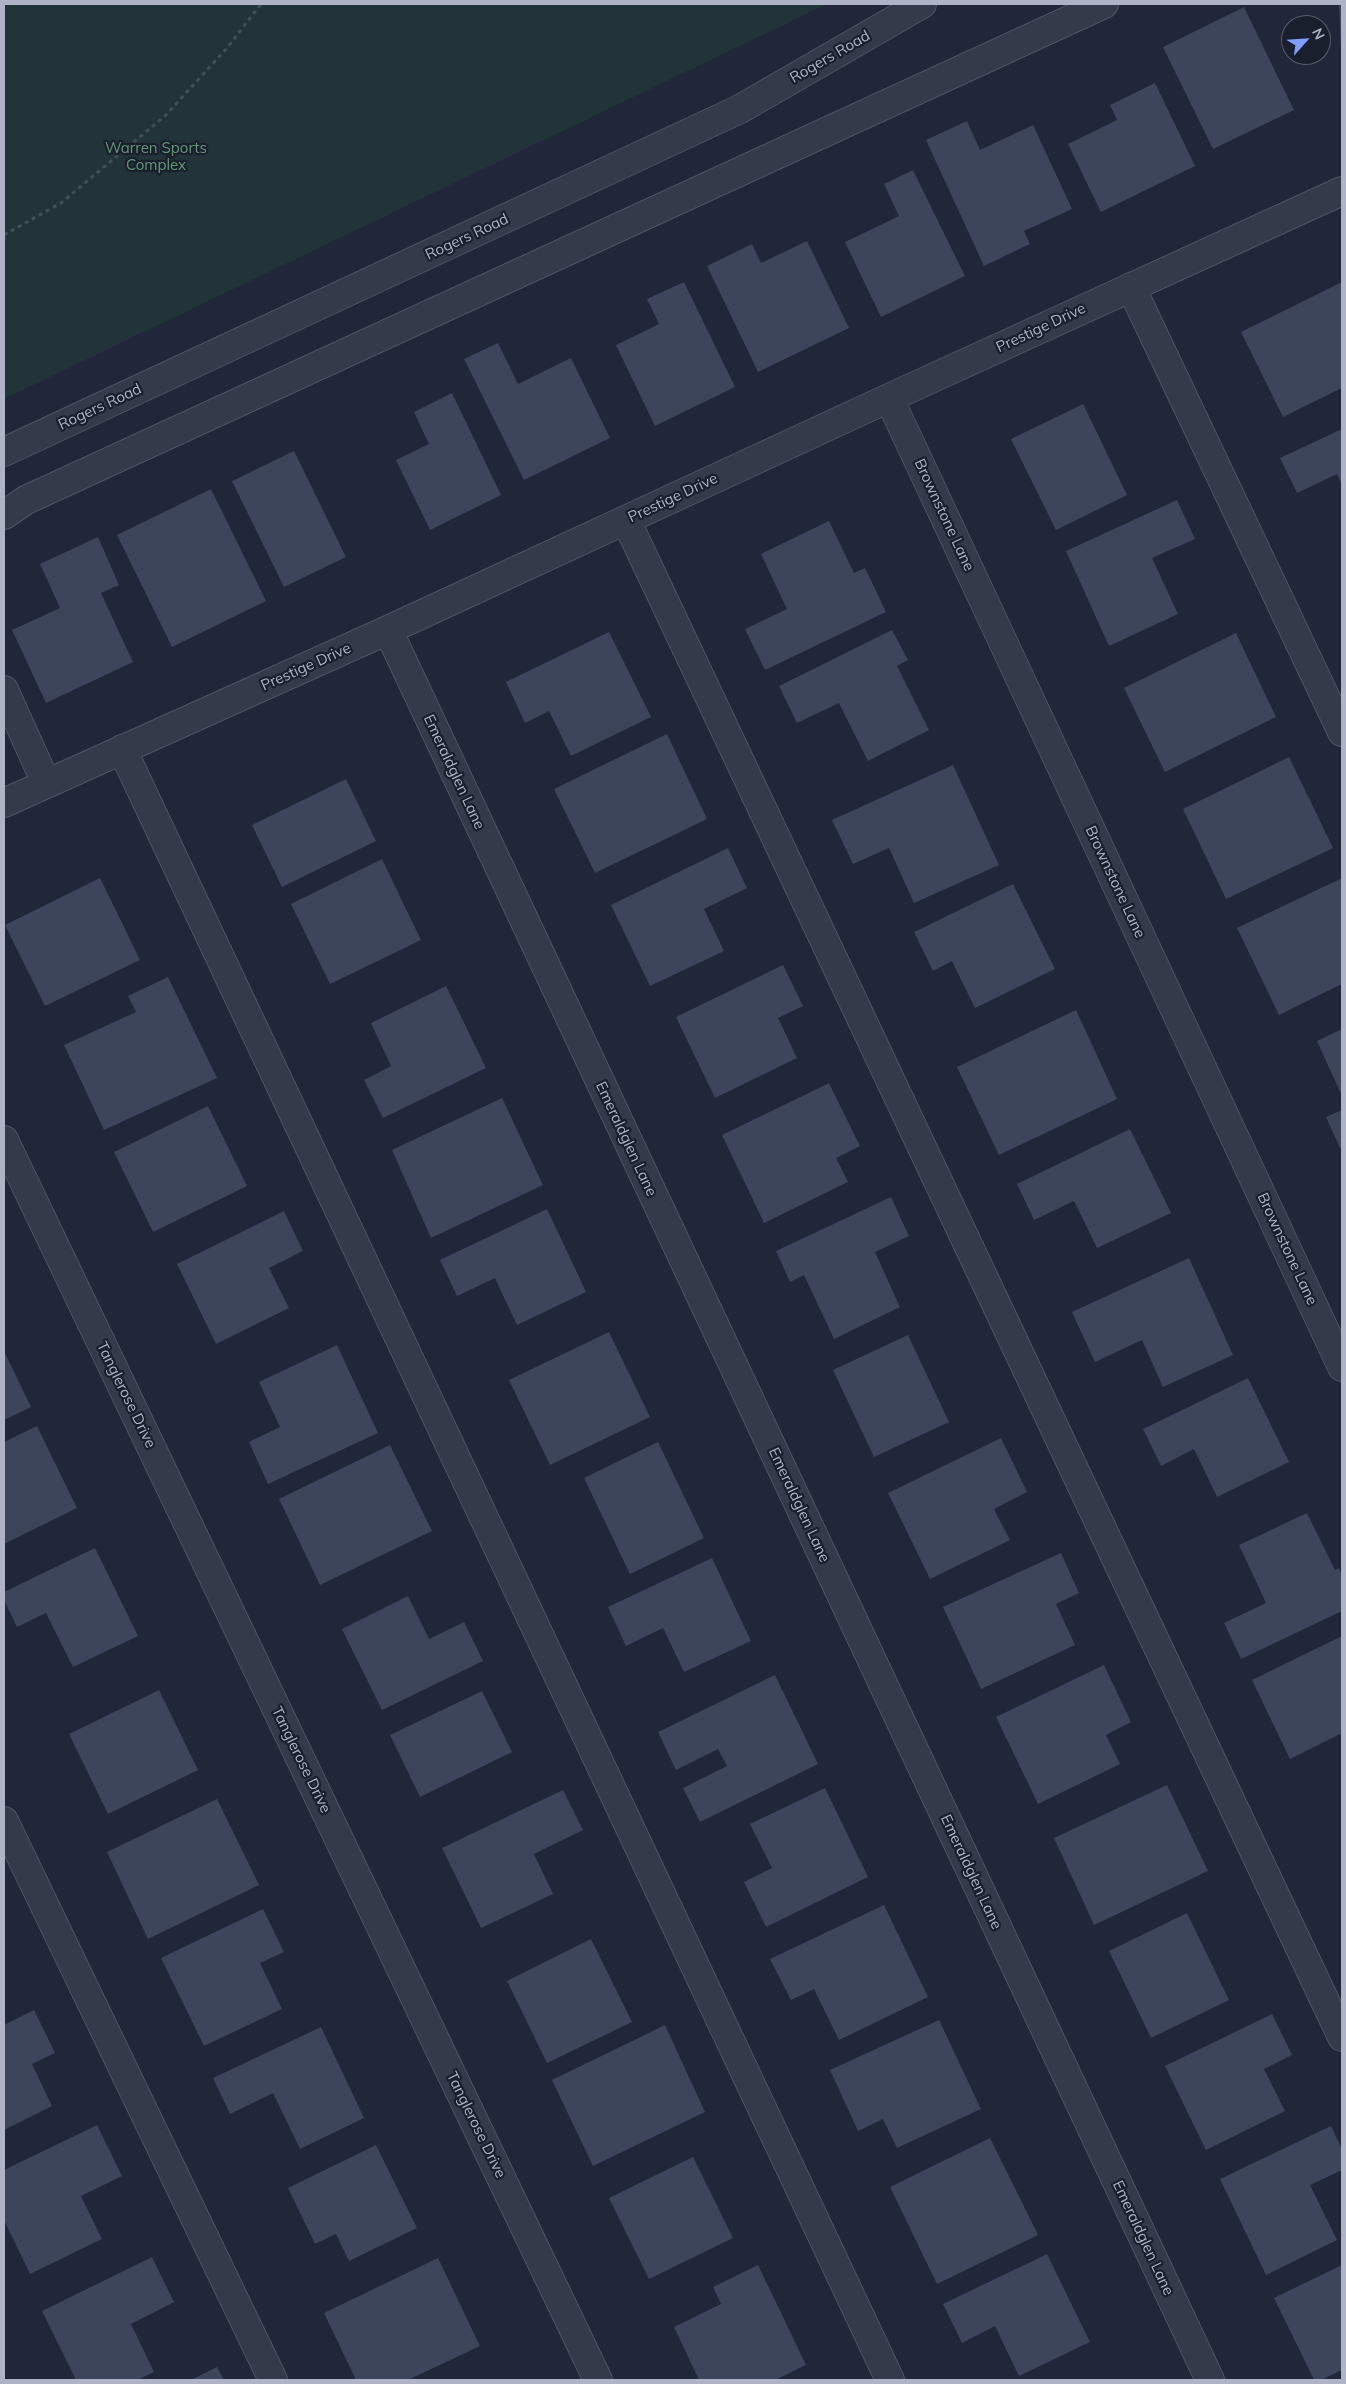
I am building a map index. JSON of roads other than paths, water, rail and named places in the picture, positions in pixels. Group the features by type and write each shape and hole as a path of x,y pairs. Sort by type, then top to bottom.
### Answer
{"street":[{"name":"Rogers Road","path":"4,452 740,109 922,4"},
{"path":"4,515 35,496 1104,4"},
{"name":"Prestige Drive","path":"4,803 388,630 1342,191"},
{"path":"1131,287 1342,732"},
{"name":"Brownstone Lane","path":"889,398 1342,1367"},
{"path":"626,520 1342,2037"},
{"name":"Emeraldglen Lane","path":"388,630 1210,2380"},
{"path":"4,690 46,783"},
{"path":"122,749 890,2380"},
{"name":"Tanglerose Drive","path":"4,1140 598,2380"},
{"path":"4,1821 273,2380"}],"park label":[{"name":"Warren Sports Complex","path":"156,156"}]}
